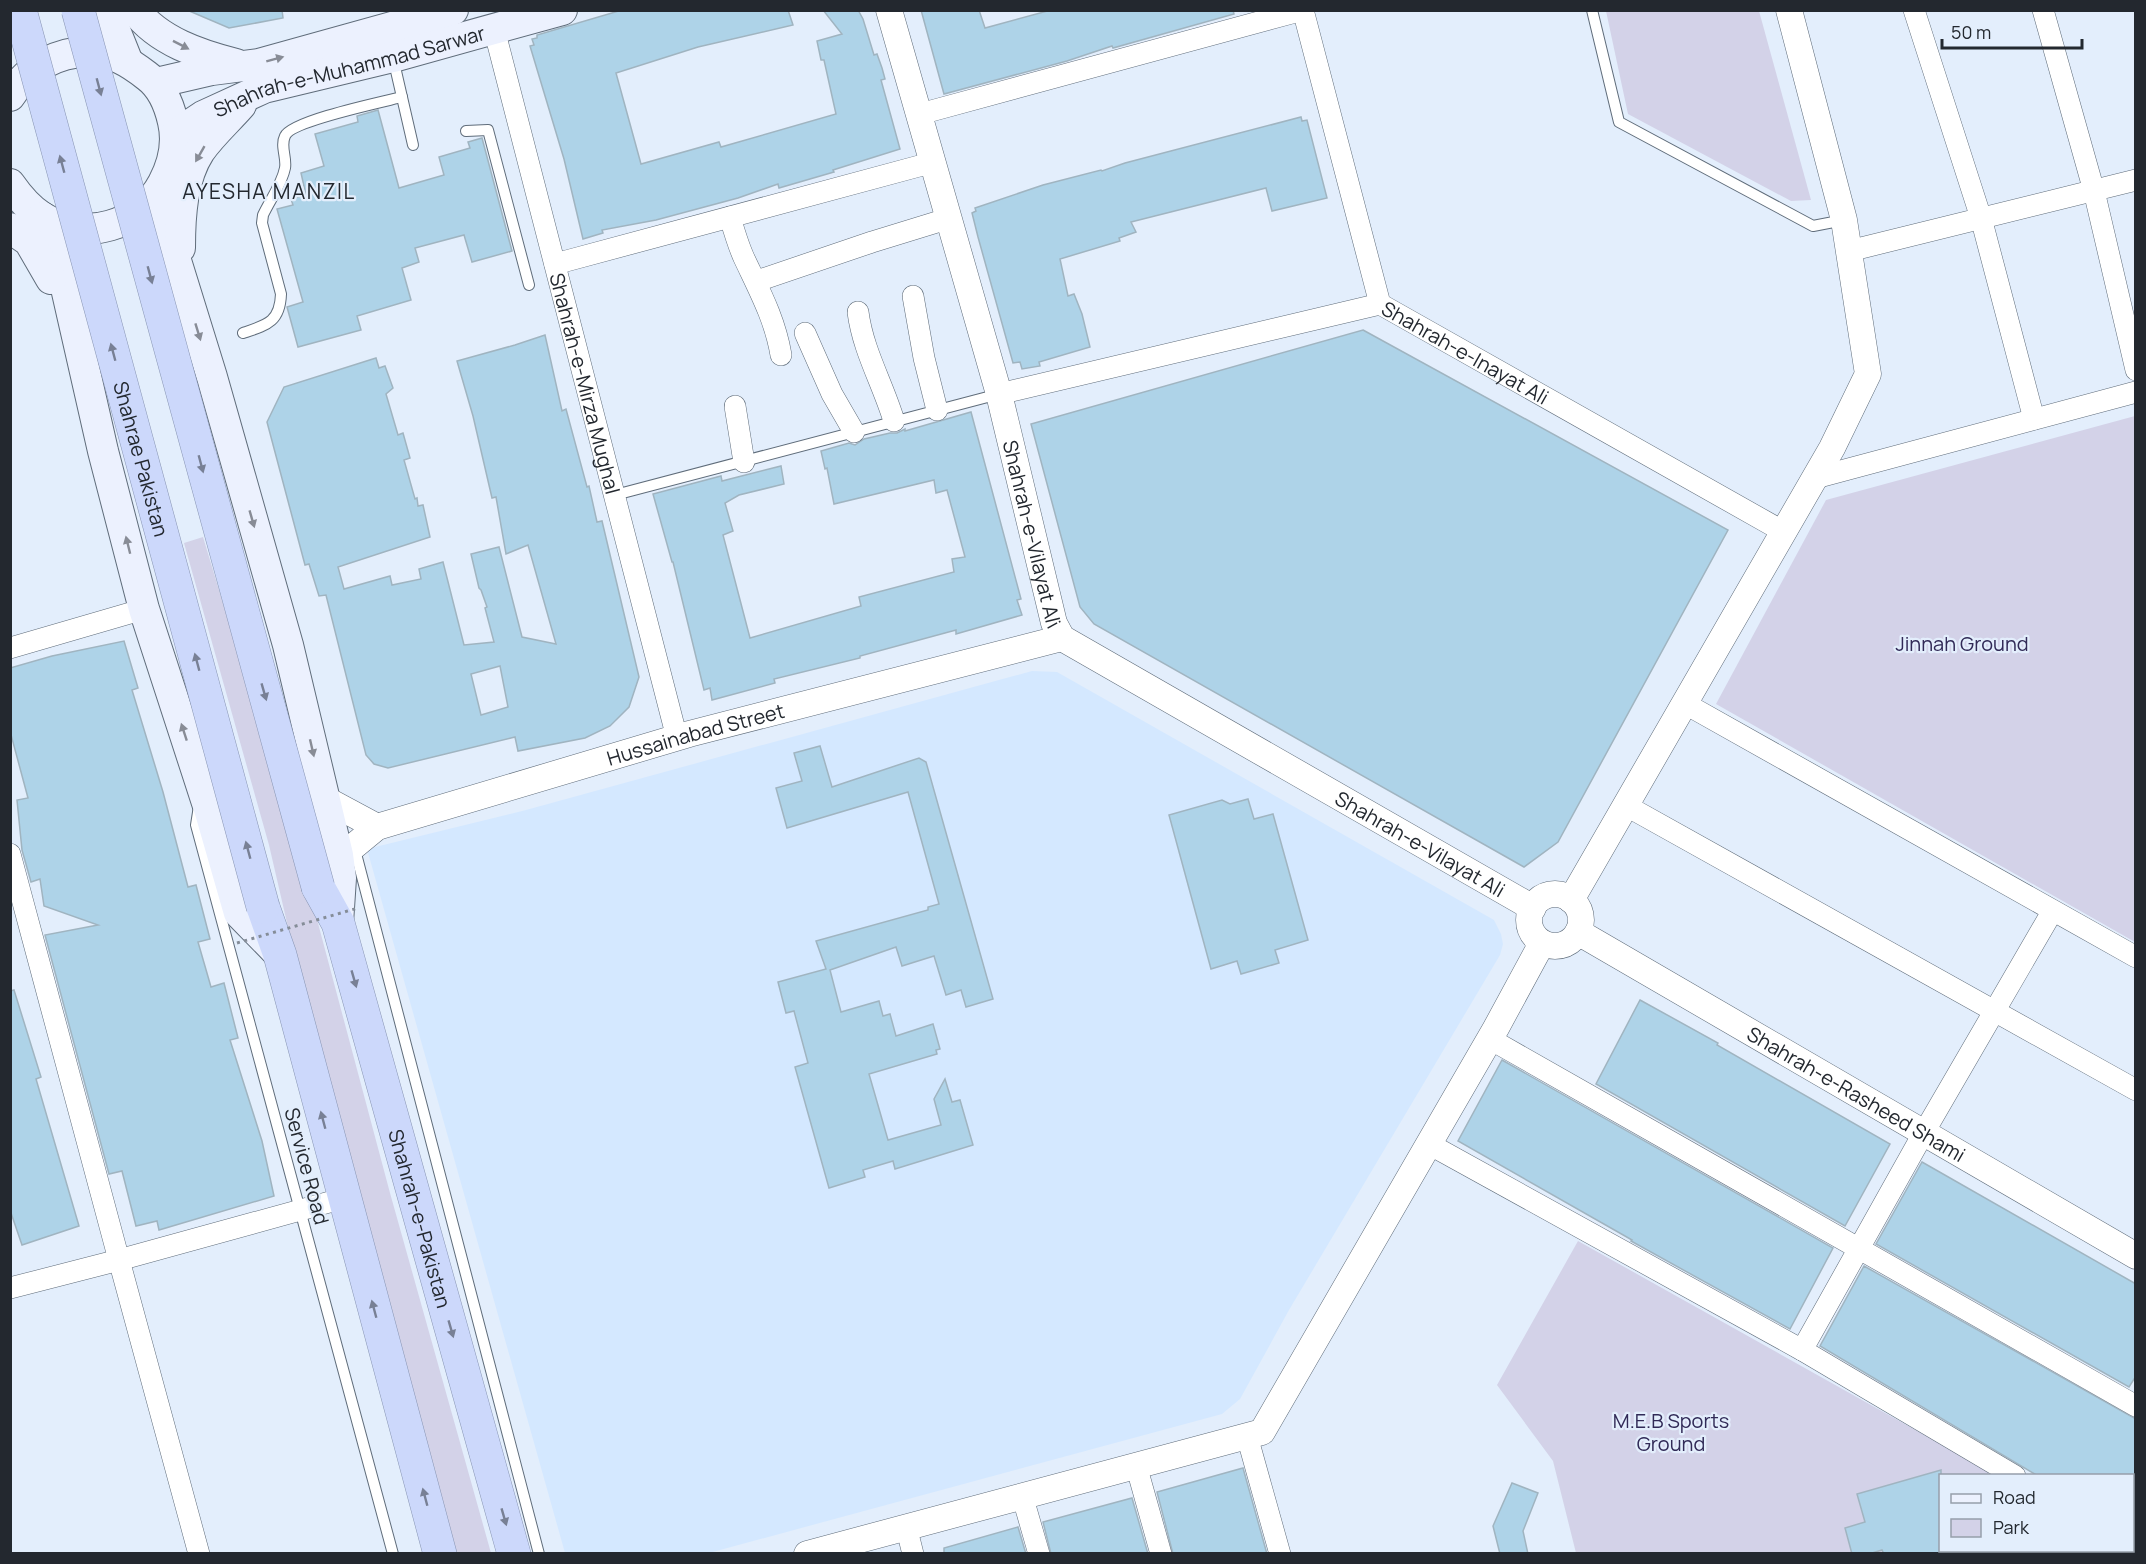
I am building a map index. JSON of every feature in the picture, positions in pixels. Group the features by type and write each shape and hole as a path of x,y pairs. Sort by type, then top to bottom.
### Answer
{"highway":[{"name":"Shahrae Pakistan","path":"20,10 263,906 280,955"},
{"name":"Shahrah-e-Pakistan","path":"78,10 318,887 348,916 514,1554"},
{"path":"280,955 440,1554"}],"main road":[{"path":"107,10 127,60"},
{"path":"135,10 141,20 174,42 248,80 199,153 184,189 180,223 180,271"},
{"name":"Shahrah-e-Muhammad Sarwar","path":"176,134 203,116 248,80 260,64 453,10"},
{"name":"Shahrah-e-Muhammad Sarwar","path":"156,83 212,70 248,80 264,88 393,57 562,10"},
{"path":"10,184 22,201 42,217 62,225 82,229 103,228 132,216 156,195 172,167 176,134 170,107 156,83 127,60 102,52 76,52 51,59 29,73 11,92"},
{"path":"156,195 288,645 323,798 346,850 341,878 348,916"},
{"path":"42,217 52,240 66,288 103,451 144,609 239,913 280,955"},
{"path":"10,228 29,241 55,288 103,451"}],"street":[{"name":"Shahrah-e-Vilayat Ali","path":"889,10 999,394 1054,623 1062,638 1533,908"},
{"path":"920,114 1303,10"},
{"name":"Shahrah-e-Inayat Ali","path":"1303,10 1380,304 1784,532"},
{"path":"1571,900 1832,448 1868,374 1844,220 1789,10"},
{"path":"1914,10 1981,218 2034,419"},
{"path":"2043,10 2094,191 2136,370"},
{"name":"Shahrah-e-Mirza Mughal","path":"494,29 677,738"},
{"path":"555,264 934,162"},
{"path":"1849,251 2136,180"},
{"path":"730,217 743,256 757,281 769,312 781,355"},
{"path":"757,281 950,218"},
{"path":"913,296 924,358 937,410"},
{"path":"999,394 1380,304"},
{"path":"858,312 866,351 894,421"},
{"path":"805,333 832,394 854,432"},
{"path":"1815,478 2136,392"},
{"path":"735,406 744,462"},
{"path":"10,648 144,609"},
{"name":"Hussainabad Street","path":"346,850 377,827 677,738 1062,638"},
{"path":"1684,703 2052,912 2136,957"},
{"path":"323,798 377,827"},
{"path":"1625,805 2136,1090"},
{"path":"10,854 118,1260 200,1554"},
{"path":"1554,895 1571,900 1580,914 1581,923 1578,932 1566,944 1550,946 1542,943 1532,931 1530,916 1533,908 1538,901 1554,895"},
{"path":"1802,1350 1923,1134 2052,912"},
{"name":"Shahrah-e-Rasheed Shami","path":"1578,932 2136,1256"},
{"path":"807,1554 1262,1432 1490,1039 1542,943"},
{"path":"1490,1039 2136,1406"},
{"path":"1429,1144 1802,1350 2012,1474"},
{"path":"10,1288 344,1198"},
{"path":"1247,1436 1280,1554"},
{"path":"1136,1465 1161,1554"},
{"path":"1022,1495 1039,1554"},
{"path":"906,1526 913,1554"}],"lane":[{"path":"1592,10 1619,122 1813,226 1844,220"},
{"path":"393,57 413,145"},
{"path":"243,333 266,325 275,318 280,306 281,294 261,223 285,171 283,140 286,134 301,124 402,97"},
{"path":"466,131 488,130 529,285"},
{"path":"615,495 999,394"},
{"name":"Service Road","path":"201,788 196,825 393,1554"},
{"path":"346,850 539,1554"}],"path":[{"path":"237,943 348,916"}],"shaded area":[{"path":"1032,671 1057,672 1494,920 1503,944 1500,955 1289,1310 1240,1399 1222,1414 709,1553 565,1553 367,849 526,810"}],"green space":[{"path":"1606,11 1759,11 1811,200 1791,201 1628,114"},
{"name":"Jinnah Ground","path":"2136,416 2135,942 1716,704 1826,500"},
{"path":"203,537 307,882 390,1193 491,1553 454,1553 297,966 269,845 184,543"},
{"name":"M.E.B Sports Ground","path":"1578,1241 1994,1474 1939,1474 1939,1552 2134,1553 1576,1553 1553,1461 1497,1385"}],"building":[{"path":"187,10 282,10 283,18 229,28"},
{"path":"622,10 788,10 793,25 698,47 616,73 641,164 719,142 721,147 836,114 824,60 821,60 817,41 842,34 823,10 858,10 863,19 874,55 877,54 882,68 885,79 881,80 900,149 779,188 778,184 738,198 656,220 602,230 603,233 583,239 564,159 530,46 534,45 532,39 537,38 537,35"},
{"path":"921,10 979,10 985,28 1051,10 1233,10 1234,14 944,94"},
{"path":"378,110 399,188 444,175 439,157 470,148 468,142 482,138 512,251 472,262 464,235 415,248 419,262 402,268 411,300 357,316 361,330 298,347 287,307 303,302 277,209 293,205 291,199 306,195 301,173 324,166 315,134 358,122 357,116"},
{"path":"1301,117 1302,121 1307,120 1327,198 1272,211 1266,188 1131,222 1136,232 1119,238 1120,241 1060,259 1068,296 1074,294 1082,314 1090,347 1039,362 1040,366 1022,369 1020,362 1013,363 972,213 976,211 975,208 1043,185"},
{"path":"1363,330 1728,530 1558,842 1524,867 1094,624 1080,607 1031,424"},
{"path":"545,335 562,411 566,409 587,487 589,486 597,522 602,521 639,677 629,707 610,726 585,738 518,751 515,737 388,768 374,764 366,755 326,595 319,596 309,564 305,565 267,422 284,387 376,358 379,368 385,366 393,388 386,394 398,435 403,433 410,458 404,460 415,499 417,498 418,506 423,505 430,537 338,567 344,589 390,576 392,585 421,579 419,569 443,562 464,645 494,642 485,608 487,607 479,588 471,554 499,547 522,637 556,644 528,545 506,554 496,497 492,498 473,416 457,361","holes":["500,666 508,707 481,715 471,674"]},
{"path":"971,412 1021,599 1017,600 1022,615 956,634 956,630 860,656 860,658 774,679 775,683 712,700 710,688 704,690 673,562 653,494 721,476 722,481 781,466 784,484 739,495 725,503 733,531 723,535 750,638 861,606 859,597 954,572 952,559 965,557 947,490 936,493 934,480 834,504 821,451 849,443 855,445 864,439 897,433 905,429 905,431"},
{"path":"124,641 138,688 132,690 163,792 188,887 196,885 210,939 198,942 211,987 224,983 238,1038 230,1040 262,1141 274,1196 159,1230 157,1221 136,1226 122,1171 109,1174 45,935 98,925 44,906 40,879 31,882 22,850 17,800 28,798 10,731 10,668 52,656"},
{"path":"820,746 832,787 919,758 926,762 993,999 966,1007 961,990 946,995 934,956 902,966 896,947 830,970 841,1012 879,1001 883,1016 890,1014 896,1036 933,1024 940,1049 936,1050 937,1054 869,1074 888,1140 941,1125 934,1099 945,1079 952,1102 960,1100 973,1145 895,1169 893,1161 863,1170 865,1177 829,1188 795,1067 808,1063 794,1011 786,1013 778,982 826,969 816,941 928,910 928,907 939,904 908,792 787,828 776,788 802,781 794,753"},
{"path":"1248,799 1254,819 1273,814 1308,940 1275,950 1279,963 1241,974 1237,961 1211,969 1169,815 1222,800 1230,804"},
{"path":"14,990 41,1077 36,1079 79,1226 22,1245 10,1210 10,991"},
{"path":"1640,1000 1890,1144 1845,1226 1596,1084"},
{"path":"1502,1060 1833,1248 1790,1329 1458,1141"},
{"path":"1922,1162 2136,1284 2136,1376 2129,1387 1876,1244"},
{"path":"1864,1266 2136,1419 2136,1476 2134,1474 2035,1474 1820,1346"},
{"path":"1243,1468 1267,1554 1173,1554 1157,1492"},
{"path":"1941,1470 1939,1474 1939,1552 1941,1554 1884,1554 1882,1550 1869,1554 1852,1554 1845,1528 1865,1522 1857,1494"},
{"path":"1512,1483 1538,1493 1523,1531 1528,1554 1500,1554 1493,1526"},
{"path":"1132,1498 1148,1554 1051,1554 1043,1522"},
{"path":"1018,1527 1026,1554 944,1554 944,1548"}],"district":[{"name":"AYESHA MANZIL","path":"269,191"}]}
